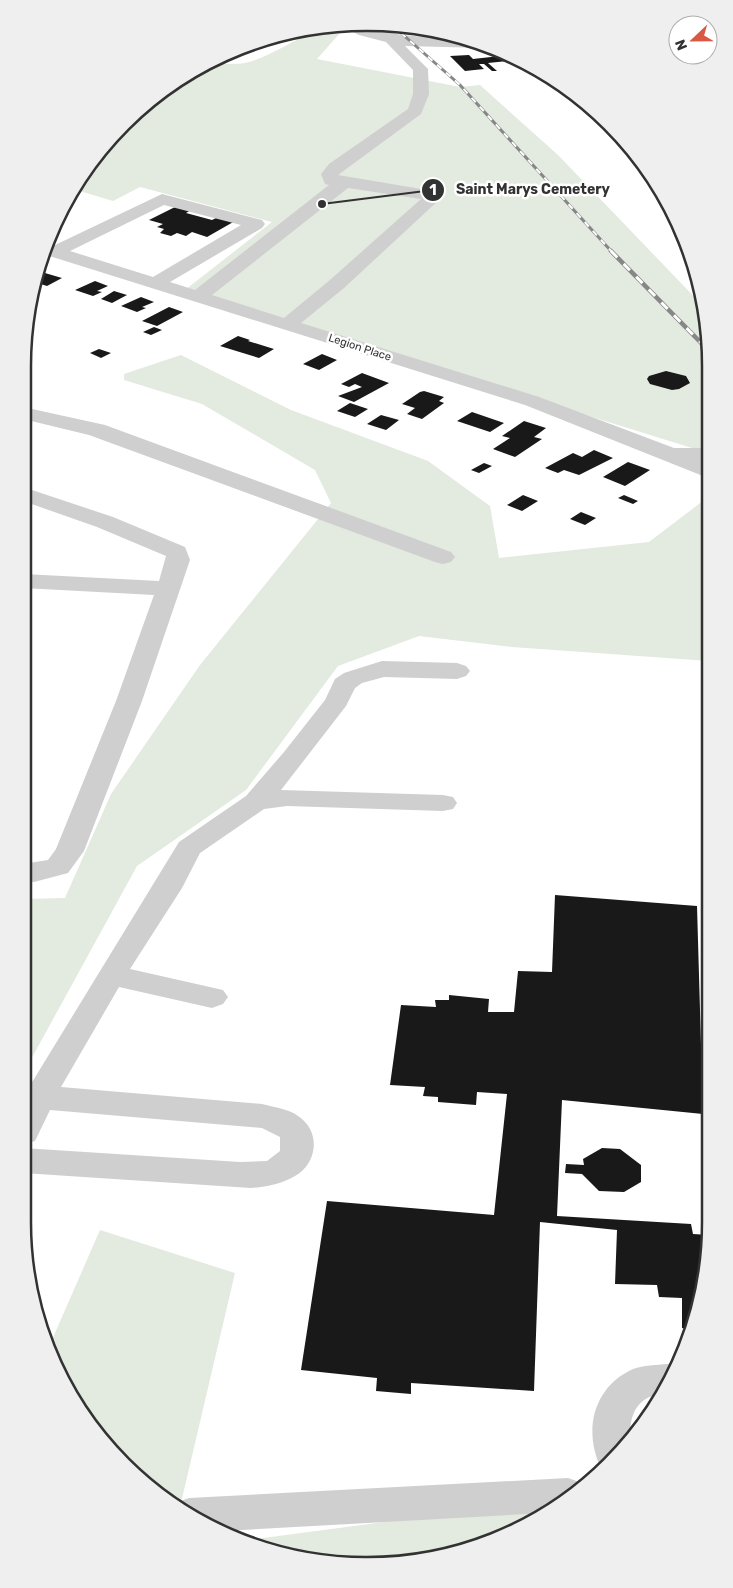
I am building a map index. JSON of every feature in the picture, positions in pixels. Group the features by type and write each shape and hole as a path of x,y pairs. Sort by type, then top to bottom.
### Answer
{"street":[{"path":"365,31 392,41 404,43 455,44"},
{"path":"288,324 337,284 431,199 427,195 331,180 330,174 335,168 415,111 421,94 421,69 392,41"},
{"path":"199,296 338,185 347,182"},
{"path":"52,250 76,241 162,199 256,224 156,282"},
{"path":"76,241 104,249"},
{"name":"Legion Place","path":"52,252 156,282 532,401 702,467"},
{"path":"159,264 178,269"},
{"path":"31,414 97,430 443,558"},
{"name":"Legion Place","path":"671,454 702,454"},
{"path":"31,497 105,522 176,552 178,560 129,701 70,850 58,867 31,873"},
{"path":"31,581 167,589"},
{"path":"31,1113 111,975 167,888 189,848 256,802 294,758 337,701 344,684 353,678 382,669 457,670"},
{"path":"256,802 287,798 443,804"},
{"path":"111,975 212,997"},
{"path":"31,1162 254,1175 282,1168 295,1159 300,1148 296,1135 285,1123 262,1116 39,1097"},
{"path":"614,1449 610,1425 620,1398 645,1381 662,1380"},
{"path":"203,1514 559,1495"}],"shaded area":[{"path":"339,33 317,59 460,87 480,85 558,155 694,297 701,345 702,451 185,290 272,222 140,187 113,201 81,191 114,145 129,129 145,114 180,88 222,64 249,62 301,38"},
{"path":"181,355 291,410 428,461 490,506 499,558 649,542 702,502 702,661 512,647 419,636 338,666 246,790 137,866 31,1059 31,899 65,898 111,794 200,665 331,503 315,470 202,404 124,380 124,374"},
{"path":"100,1230 235,1273 181,1501 145,1474 114,1443 76,1389 53,1338"},
{"path":"554,1499 515,1522 474,1539 410,1554 366,1557 323,1554 258,1539"}],"building":[{"path":"469,55 473,59 494,57 505,61 488,63 497,71 492,71 484,64 479,64 484,69 465,71 450,56"},
{"path":"177,206 191,210 186,213 212,220 218,217 235,221 207,237 192,232 186,236 177,233 171,236 160,233 164,229 157,227 163,224 149,220"},
{"path":"45,273 62,278 47,286 42,284"},
{"path":"95,281 108,286 97,291 102,292 93,296 75,290"},
{"path":"114,291 127,295 112,303 101,299"},
{"path":"141,297 154,302 142,307 146,308 137,312 121,306"},
{"path":"169,307 183,312 157,326 142,321"},
{"path":"154,327 162,330 151,335 143,332"},
{"path":"238,336 274,349 259,358 220,346"},
{"path":"99,349 111,353 101,358 90,353"},
{"path":"322,354 337,360 319,370 303,364"},
{"path":"666,371 686,376 690,383 679,389 672,390 650,384 647,379 649,376"},
{"path":"362,373 389,383 354,402 338,396 362,387 355,384 349,387 341,384"},
{"path":"424,391 444,397 439,401 444,403 422,419 407,414 415,408 402,404"},
{"path":"350,403 368,409 355,417 337,411"},
{"path":"472,412 504,423 490,432 457,421"},
{"path":"381,415 399,420 386,430 367,424"},
{"path":"524,421 546,428 534,437 542,439 515,457 493,449 510,438 502,436"},
{"path":"594,450 613,458 579,475 564,470 558,473 545,468 573,453 582,457"},
{"path":"628,462 650,470 625,486 603,477"},
{"path":"484,463 492,466 479,473 471,470"},
{"path":"523,495 538,501 522,511 507,505"},
{"path":"624,495 638,501 633,504 618,498"},
{"path":"581,512 596,518 585,525 570,519"},
{"path":"555,895 697,906 702,1114 562,1100 557,1216 691,1224 693,1234 701,1235 701,1243 695,1287 684,1328 682,1328 682,1298 659,1297 657,1285 615,1284 617,1230 540,1222 534,1391 411,1383 411,1394 376,1391 377,1378 301,1370 327,1201 494,1215 507,1094 477,1092 476,1105 438,1102 438,1097 423,1096 425,1087 390,1085 401,1005 436,1007 435,1000 449,1000 449,995 489,999 488,1012 514,1012 518,971 552,972"},
{"path":"602,1148 620,1149 641,1165 641,1182 624,1192 599,1191 582,1174 565,1173 566,1164 584,1165 583,1159"}],"railway":[{"path":"401,33 460,85 612,252"},
{"path":"611,251 701,343"}],"place":[{"name":"Saint Marys Cemetery","path":"322,204"}]}
